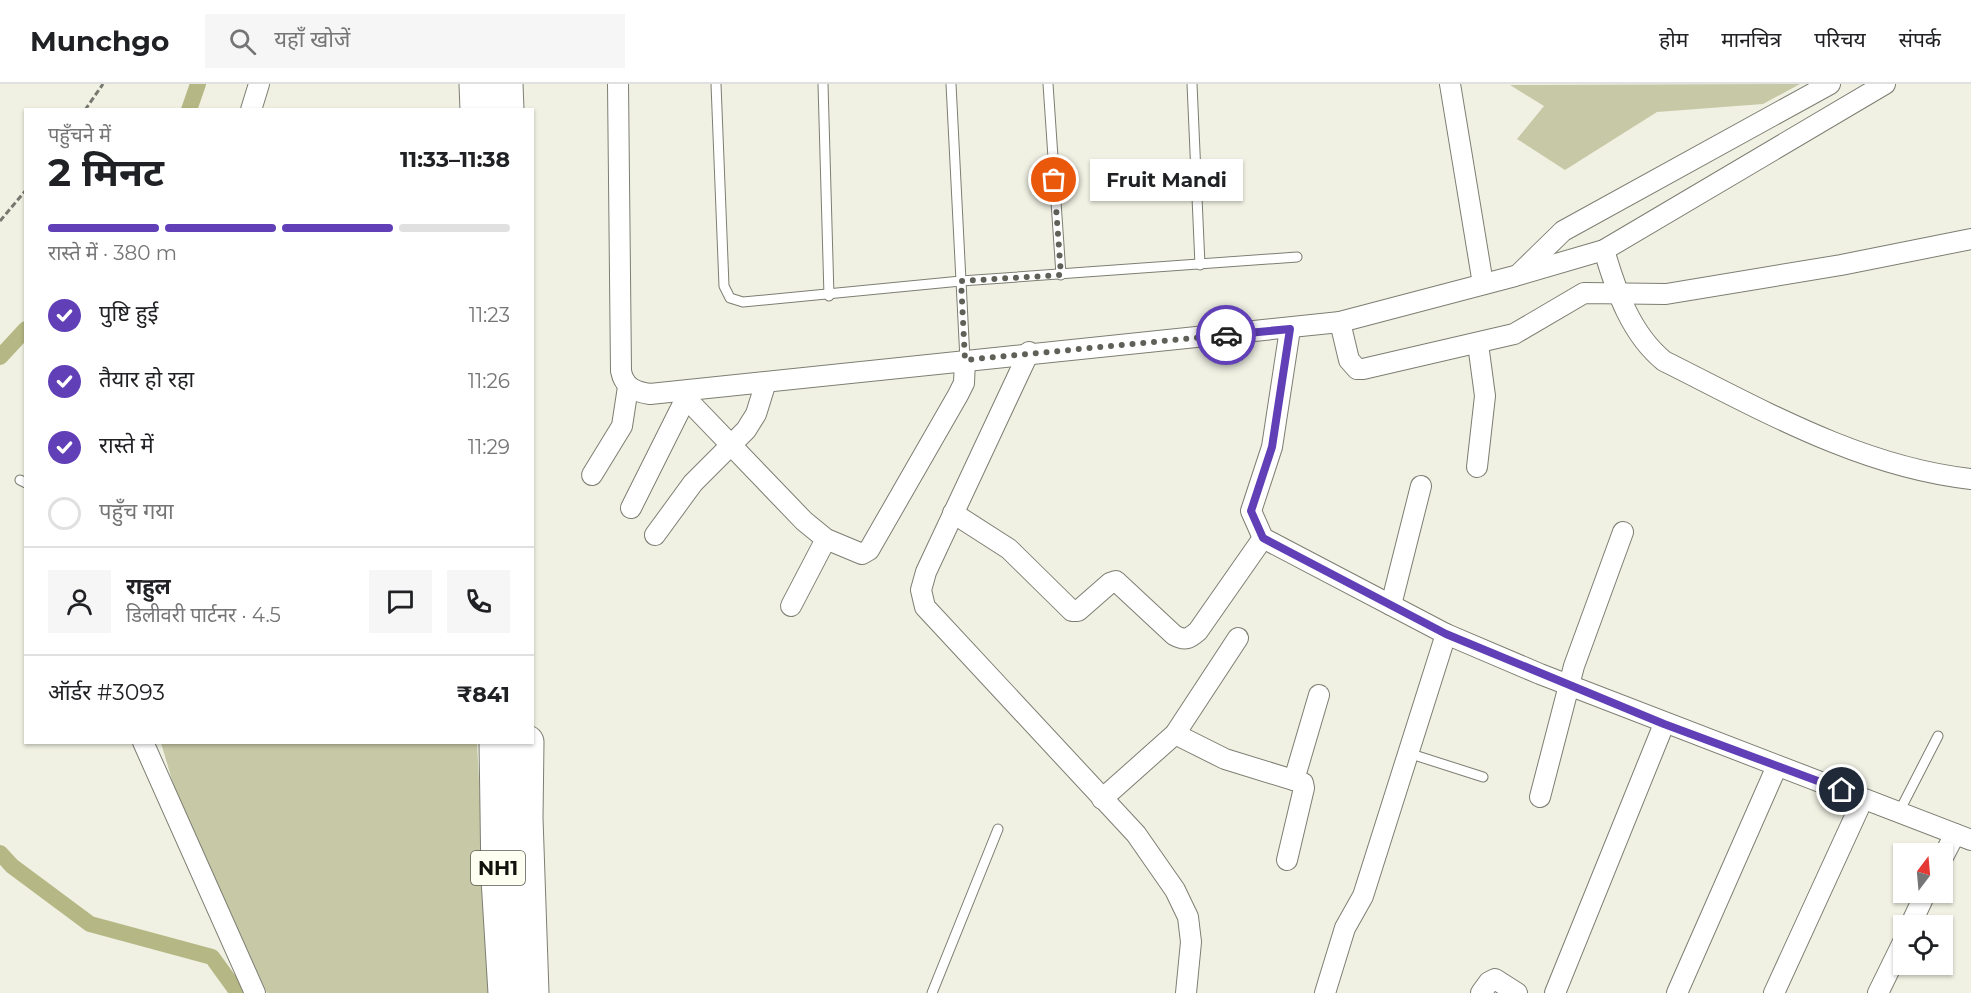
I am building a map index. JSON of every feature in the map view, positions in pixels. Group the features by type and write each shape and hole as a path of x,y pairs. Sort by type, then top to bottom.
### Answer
{"highway":[{"path":"476,84 477,108"},
{"path":"506,84 507,108"},
{"name":"NH1","path":"496,744 498,879 505,993"},
{"name":"NH1","path":"527,744 526,818 532,993"}],"street":[{"path":"252,108 259,84"},
{"path":"592,475 622,426 628,387 621,371 618,84"},
{"path":"1450,84 1483,284"},
{"path":"1515,276 1563,231 1830,84"},
{"path":"628,387 638,393 683,395 766,382 1029,352 1290,329 1340,322 1604,250 1885,84"},
{"path":"1340,322 1349,360 1357,369 1379,367 1478,344 1525,329 1575,296 1595,291 1617,294 1666,294 1841,265 1971,239"},
{"path":"1604,250 1617,294 1644,341 1664,361 1818,437 1914,471 1971,479"},
{"path":"1290,329 1272,447 1251,511 1263,538 1446,634 1664,724 1963,837"},
{"path":"1477,467 1485,396 1478,344"},
{"path":"1029,352 926,572 921,590 925,607 1136,834 1175,890 1188,917 1191,942 1186,993"},
{"path":"683,395 776,494 826,539 862,555 869,550 958,395 964,382 965,360"},
{"path":"655,535 693,483 732,445 756,414 766,382"},
{"path":"632,508 683,395"},
{"path":"1391,605 1421,486"},
{"path":"953,513 1009,549 1072,610 1078,611 1110,583 1116,581 1174,635 1183,640 1189,639 1198,631 1263,538"},
{"path":"1540,797 1569,686 1623,532"},
{"path":"790,606 826,539"},
{"path":"1325,993 1345,928 1363,896 1446,634"},
{"path":"1102,799 1175,734 1238,639"},
{"path":"1294,780 1319,695"},
{"path":"1555,993 1664,724"},
{"path":"1175,734 1225,759 1303,783 1304,788 1287,860"},
{"path":"144,744 255,993"},
{"path":"1677,993 1777,766"},
{"path":"1774,993 1863,799"},
{"path":"1878,993 1893,962"},
{"path":"1481,993 1493,979 1517,993"}],"lane":[{"path":"716,84 724,286 730,298 743,302 829,296 961,281 1297,257"},
{"path":"823,84 829,296"},
{"path":"951,84 965,360"},
{"path":"1048,84 1061,275"},
{"path":"1192,84 1200,265"},
{"path":"1899,812 1938,736"},
{"path":"1408,753 1483,777"},
{"path":"932,993 998,829"}],"path":[{"path":"86,108 103,84"},
{"path":"0,221 24,192"}],"green space":[{"path":"1800,84 1763,104 1657,112 1565,170 1517,139 1544,106 1510,85"},
{"path":"161,744 477,744 490,993 267,993 175,790"}],"waterway":[{"path":"190,108 198,84"},
{"path":"0,357 24,331"},
{"path":"0,853 12,866 90,924 212,957 238,993"}],"way so far":[{"path":"1054,180 1061,275 961,281 965,360 1029,352 1226,335"}],"place":[{"name":"Fruit Mandi","path":"1054,180"}],"route":[{"path":"1226,335 1290,329 1272,447 1251,511 1251,517 1263,538 1446,634 1664,724 1842,790"}]}
